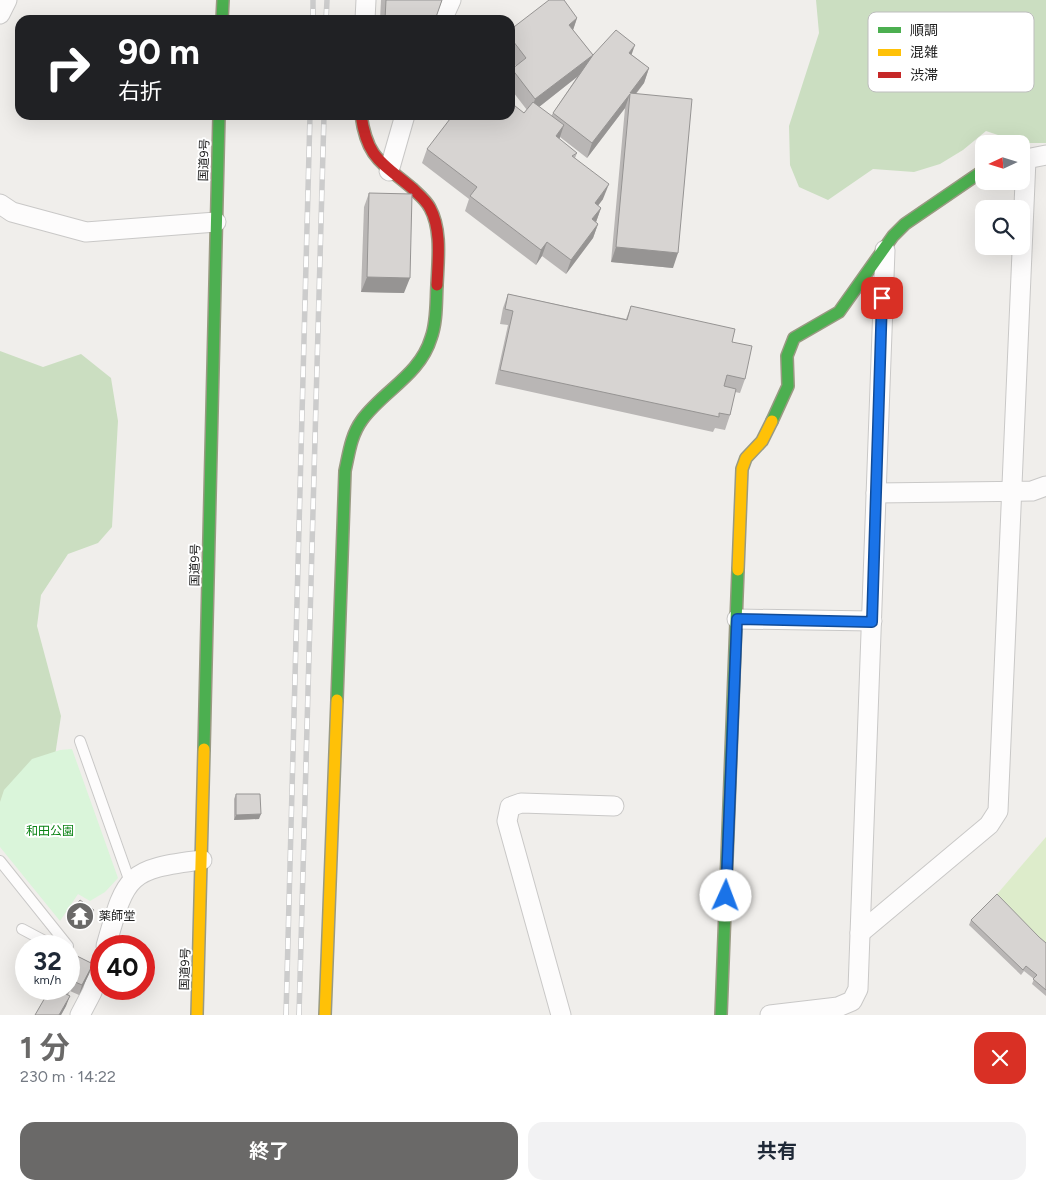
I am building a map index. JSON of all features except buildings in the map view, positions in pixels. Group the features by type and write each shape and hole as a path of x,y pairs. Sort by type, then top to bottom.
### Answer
{"main road":[{"path":"222,15 223,0"},
{"name":"国道9号","path":"198,1015 219,120"},
{"path":"325,1015 345,471 356,430 366,415 415,368 432,337 435,319 436,223 419,195 388,171 368,148 361,128 361,120"},
{"path":"721,1015 742,469 746,458 762,441 788,386 789,347 794,338 839,312 885,250 893,236 905,224 975,176"}],"street":[{"path":"0,14 7,0"},
{"path":"366,0 366,15"},
{"path":"444,15 451,0"},
{"path":"388,171 403,120"},
{"path":"1030,158 1046,155"},
{"path":"860,932 989,826 998,811 1023,190"},
{"path":"0,204 12,212 86,232 216,222"},
{"path":"770,1015 838,1007 852,1001 858,989 885,250"},
{"path":"876,494 1032,492 1046,486"},
{"path":"737,619 872,622"},
{"path":"561,1015 507,821 507,813 510,807 515,804 614,806"},
{"path":"109,935 120,897 130,882 155,868 202,860"},
{"path":"80,1015 90,996"}],"lane":[{"path":"80,741 130,882"},
{"path":"0,861 59,935"},
{"path":"22,929 33,935"}],"green space":[{"path":"816,0 1046,0 1046,143 1030,143 1030,135 998,135 986,131 981,135 975,135 975,140 940,164 914,172 873,169 828,200 799,187 790,165 789,126 819,33"},
{"path":"0,351 43,367 81,354 111,378 118,421 112,527 98,543 68,554 41,595 37,626 61,716 53,769 0,824"},
{"name":"和田公園","path":"72,749 118,878 105,892 90,901 78,894 60,921 0,847 0,802 4,790 32,759 60,750"},
{"path":"1046,837 1046,953 992,900"}],"railway":[{"path":"313,0 313,15"},
{"path":"326,15 327,0"},
{"path":"286,1015 310,120"},
{"path":"299,1015 324,120"}],"traffic: fast":[{"path":"222,15 223,0"},
{"path":"204,749 219,120"},
{"path":"772,421 788,386 787,356 794,338 839,312 893,236 905,224 975,176"},
{"path":"337,700 345,471 349,451 355,432 362,420 380,400 410,373 426,351 434,325 437,285"},
{"path":"721,1015 738,570"}],"traffic: slow":[{"path":"738,570 742,469 746,458 762,441 772,421"},
{"path":"325,1015 337,700"},
{"path":"197,1015 204,749"}],"traffic: jam":[{"path":"362,120 367,141 377,158 412,188 430,208 438,235 437,285"}],"place":[{"name":"薬師堂","path":"80,916"}],"route":[{"path":"726,896 737,619 872,622 882,298"}]}
